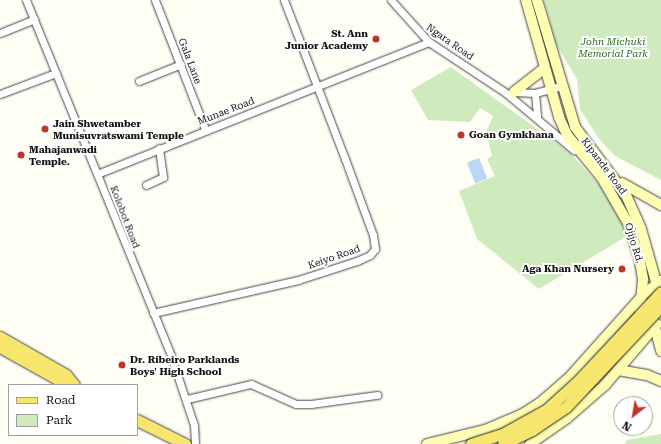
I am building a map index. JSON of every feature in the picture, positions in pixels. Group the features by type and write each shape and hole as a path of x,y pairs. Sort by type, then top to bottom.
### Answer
{"main road":[{"name":"Kipande Road","path":"526,0 550,89 567,135 586,161"},
{"name":"Kipande Road","path":"537,0 575,127 586,145 615,179 635,213 660,286"},
{"path":"510,92 544,68"},
{"name":"Ojijo Rd.","path":"586,161 602,178 628,223 639,256 643,279 640,300 640,317 646,324 658,324"},
{"path":"615,179 634,192 661,205"},
{"path":"427,444 486,430 521,415 540,403 568,379 645,293 660,286"},
{"path":"471,444 504,433 546,410 579,380 660,286"},
{"path":"502,444 532,430 566,407 661,306"},
{"path":"658,324 661,351"},
{"path":"530,444 572,414 618,370 638,349 658,324"},
{"path":"0,337 66,375 73,384"},
{"path":"0,347 66,384"},
{"path":"0,356 32,374 58,380"},
{"path":"618,370 647,375 661,381"},
{"path":"138,420 185,444"}],"street":[{"name":"Kolobot Road","path":"26,0 98,174 187,399 194,425 196,444"},
{"name":"Gala Lane","path":"155,0 205,129"},
{"path":"284,0 318,87"},
{"name":"Ngara Road","path":"391,0 429,42 510,92 586,161"},
{"path":"0,33 34,19"},
{"name":"Munae Road","path":"98,174 205,129 318,87 429,42"},
{"path":"139,81 181,64"},
{"path":"0,94 56,73"},
{"path":"510,92 535,93 562,86"},
{"name":"Keiyo Road","path":"153,313 298,280 357,261 370,254 375,249 373,235 318,87"},
{"path":"535,93 538,117"},
{"path":"146,185 163,177 159,148"},
{"path":"187,399 251,384 296,404 311,404 377,395"}],"green space":[{"name":"John Michuki Memorial Park","path":"544,0 661,0 661,180 615,156 599,139 580,109 577,79 556,44"},
{"path":"451,67 569,152 605,191 629,235 539,289 477,239 459,191 495,176 487,159 492,156 486,133 493,116 480,108 470,122 428,120 411,90"},
{"path":"661,434 661,444 625,444 627,440"}],"water":[{"path":"479,158 487,178 475,183 467,163"}],"place":[{"name":"St. Ann Junior Academy","path":"376,39"},
{"name":"Jain Shwetamber Munisuvratswami Temple","path":"45,129"},
{"name":"Goan Gymkhana","path":"461,135"},
{"name":"Mahajanwadi Temple.","path":"21,155"},
{"name":"Aga Khan Nursery","path":"622,269"},
{"name":"Dr. Ribeiro Parklands Boys' High School","path":"122,365"}]}
